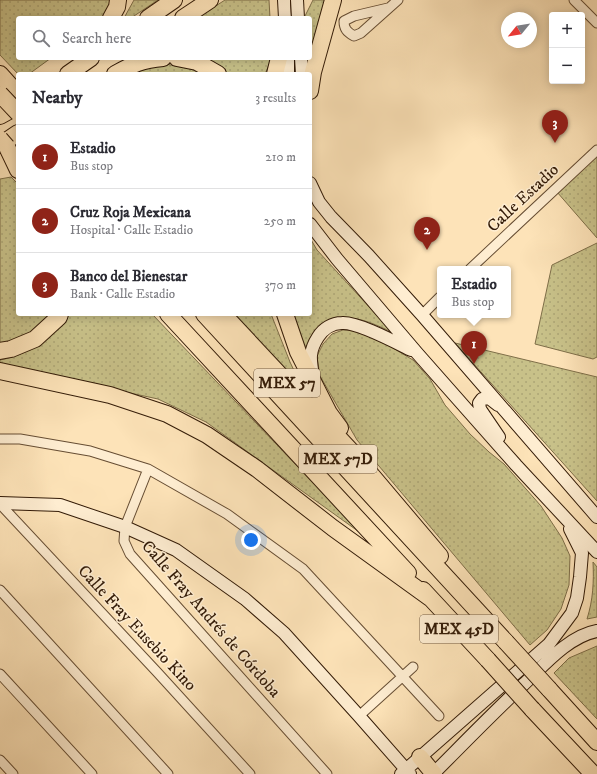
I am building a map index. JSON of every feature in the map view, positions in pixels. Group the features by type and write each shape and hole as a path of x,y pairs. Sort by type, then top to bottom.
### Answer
{"highway":[{"path":"111,16 117,7 118,0"},
{"path":"151,16 174,0"},
{"path":"186,16 210,0"},
{"path":"295,16 304,0"},
{"path":"312,78 333,0"},
{"path":"63,72 74,60"},
{"path":"71,72 88,60"},
{"path":"106,72 121,60"},
{"path":"118,72 128,66 144,60"},
{"path":"187,60 197,62 214,72"},
{"path":"276,72 279,60"},
{"path":"1,75 16,92"},
{"path":"0,94 16,111"},
{"path":"0,116 16,107"},
{"path":"16,135 6,147 16,166"},
{"path":"0,350 11,349 35,339 59,316"},
{"name":"MEX 45D","path":"170,316 593,774"},
{"name":"MEX 57D","path":"206,316 472,604"},
{"name":"MEX 57","path":"225,316 352,452 433,546 448,566 472,604"},
{"path":"286,316 298,352 329,413 344,433 352,452"},
{"path":"0,371 110,395 167,414 207,435 257,470 333,528 430,598"},
{"name":"MEX 45D","path":"472,604 597,740"},
{"path":"420,757 434,774"}],"main road":[{"path":"284,0 285,16"},
{"path":"297,0 298,16"},
{"path":"288,60 288,72"},
{"path":"301,60 302,72"},
{"path":"312,187 319,202 331,217 422,314 597,517"},
{"path":"312,227 337,259 417,353 597,552"},
{"path":"313,380 310,356 315,341 320,333 330,326 340,323 347,323 386,337 417,353"},
{"path":"509,415 492,399 482,399 479,403 480,409 516,464"},
{"path":"0,504 60,505 125,526 176,550 245,599 284,633 359,716 405,772 420,757 549,644 572,613 579,584 582,553 573,534 559,511"},
{"path":"434,774 503,704 560,650 578,638 597,631"}],"street":[{"path":"388,8 398,0"},
{"path":"574,0 597,23"},
{"name":"Calle Estadio","path":"473,266 597,150"},
{"path":"422,314 437,301"},
{"path":"0,439 20,439 90,451 148,470 227,514 303,570 439,716"},
{"name":"Calle Fray Andrés de Córdoba","path":"148,470 125,526 124,541 130,554 327,774"},
{"name":"Calle Fray Eusebio Kino","path":"0,504 250,774"},
{"path":"0,590 168,774"},
{"path":"359,716 404,677 413,667"},
{"path":"0,674 92,774"},
{"path":"0,760 13,774"}],"shaded area":[{"path":"0,0 112,0 103,16 16,16 16,60 48,60 32,72 16,72 0,55"},
{"path":"134,0 158,0 134,16 125,16"},
{"path":"225,0 269,0 270,16 200,16"},
{"path":"313,0 328,0 310,72 287,72 290,60 312,60 312,16 305,16"},
{"path":"208,60 271,60 266,72 223,72"},
{"path":"161,63 191,69 197,72 132,72"},
{"path":"597,154 597,238 557,192"},
{"path":"11,177 16,182 16,316 49,316 41,325 22,337 0,345 0,179"},
{"path":"312,241 317,250 392,332 363,320 342,318 317,331 309,341 305,351 293,316 312,316"},
{"path":"597,243 597,357 593,359 535,344 552,265"},
{"path":"68,316 154,316 362,534 206,422 158,399 0,365 0,360 10,358 30,350 48,338"},
{"path":"230,316 272,316 290,362 305,394"},
{"path":"343,330 356,331 388,345 413,360 430,379 445,405 470,434 504,464 541,506 562,538 570,556 569,585 561,609 547,630 530,645 357,440 320,376 317,356 323,344 332,334"},
{"path":"455,343 597,377 597,501"},
{"path":"593,562 597,567 597,617 587,619 593,591"},
{"path":"597,646 597,719 554,673 569,658"}],"place":[{"name":"Banco del Bienestar","path":"555,143"},
{"name":"Cruz Roja Mexicana","path":"427,250"},
{"name":"Estadio","path":"474,364"}]}
